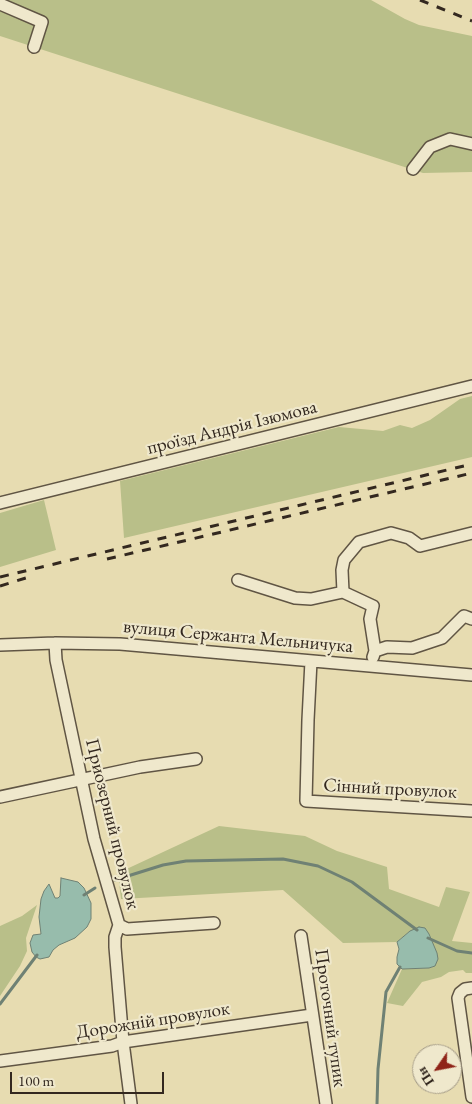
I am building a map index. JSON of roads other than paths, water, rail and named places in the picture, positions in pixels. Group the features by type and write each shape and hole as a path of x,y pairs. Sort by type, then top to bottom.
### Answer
{"street":[{"path":"0,4 42,22 34,47"},
{"path":"413,169 430,147 450,139 472,144"},
{"name":"проїзд Андрія Ізюмова","path":"0,504 472,386"},
{"path":"343,592 342,570 344,560 360,542 391,533 409,538 420,546 472,533"},
{"path":"238,580 294,598 311,599 343,592 373,606 370,619 375,651 370,666"},
{"path":"375,651 387,648 412,648 442,638 464,616 472,619"},
{"name":"вулиця Сержанта Мельничука","path":"0,646 56,643 120,644 472,675"},
{"name":"Приозерний провулок","path":"56,643 56,660 94,839 119,925 115,937 115,947 123,1042 131,1104"},
{"name":"Сінний провулок","path":"311,661 306,750 306,801 472,811"},
{"path":"0,797 140,767 196,759"},
{"path":"119,925 127,930 214,923"},
{"name":"Проточний тупик","path":"301,936 326,1104"},
{"path":"472,988 465,989 458,998 472,1097"},
{"name":"Дорожній провулок","path":"0,1061 312,1015"}],"waterway":[{"path":"115,880 163,865 186,861 283,859 318,866 352,882 417,930"},
{"path":"84,895 95,888"},
{"path":"428,938 457,951 472,953"},
{"path":"0,1004 37,955"},
{"path":"377,1104 378,1069 386,992 400,967"}],"railway":[{"path":"420,0 472,21"},
{"path":"0,577 472,464"},
{"path":"107,559 472,473"},
{"path":"0,586 29,577"}]}
